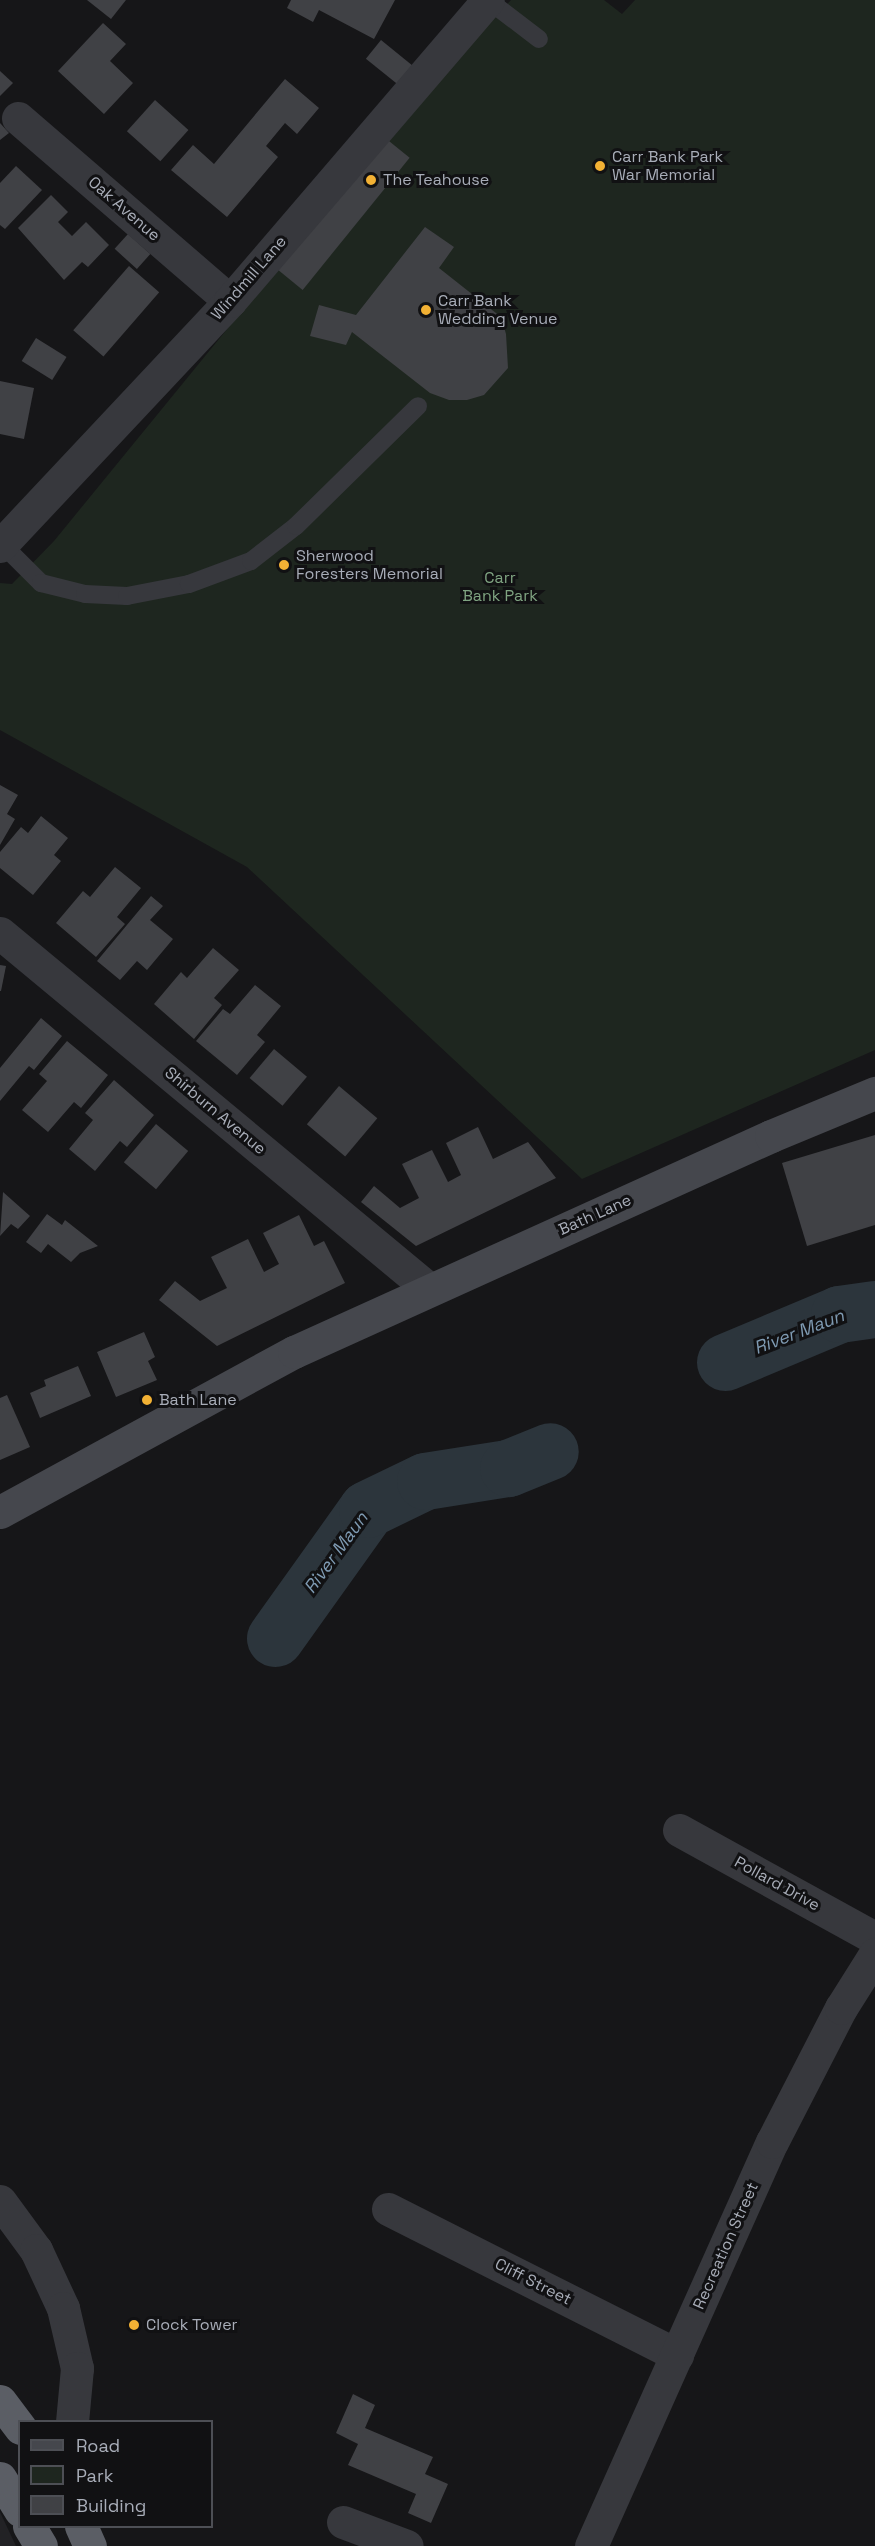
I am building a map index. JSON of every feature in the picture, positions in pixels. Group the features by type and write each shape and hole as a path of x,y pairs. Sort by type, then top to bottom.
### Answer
{"highway":[{"path":"0,2478 18,2507"},
{"path":"31,2528 41,2546"},
{"path":"82,2528 90,2546"}],"main road":[{"name":"Bath Lane","path":"0,1512 59,1483 182,1410 284,1357 429,1289 771,1136 875,1093"}],"street":[{"name":"Windmill Lane","path":"2,546 230,301 488,0"},
{"name":"Oak Avenue","path":"18,118 230,301"},
{"name":"Shirburn Avenue","path":"0,933 429,1289"},
{"name":"Pollard Drive","path":"679,1830 875,1938"},
{"name":"Recreation Street","path":"591,2546 772,2142 841,2008 875,1954"},
{"path":"0,2201 36,2250 63,2308 77,2368 72,2420"},
{"name":"Cliff Street","path":"388,2209 677,2355"},
{"path":"343,2522 374,2540 407,2546"},
{"path":"24,2546 29,2528"}],"lane":[{"path":"488,0 539,39"},
{"path":"2,546 41,583 85,594 127,596 189,584 251,561 296,526 383,435 418,406"}],"shaded area":[{"path":"0,2512 16,2546 0,2546"}],"green space":[{"name":"Carr Bank Park","path":"511,0 604,0 622,14 635,0 875,0 875,1050 582,1179 247,867 0,730 0,583 12,584 54,541 384,137"}],"building":[{"path":"87,0 126,0 111,19"},
{"path":"291,0 395,0 374,39 319,10 313,22 287,8"},
{"path":"103,23 126,44 110,61 133,83 104,114 58,71"},
{"path":"381,40 412,65 397,84 366,59"},
{"path":"0,71 13,83 0,96"},
{"path":"285,79 319,108 297,134 285,123 266,146 278,157 227,217 171,170 193,145 214,164"},
{"path":"155,100 188,130 160,161 127,131"},
{"path":"0,123 9,133 0,140"},
{"path":"384,137 410,158 303,290 277,269"},
{"path":"16,166 42,190 5,229 0,225 0,183"},
{"path":"51,195 68,212 58,222 72,236 86,222 109,245 88,267 82,262 64,280 18,228"},
{"name":"Carr Bank Wedding Venue","path":"425,227 454,247 439,268 501,317 506,334 508,368 484,395 467,400 449,400 430,393 352,332 346,345 310,336 319,305 356,315"},
{"path":"128,234 150,254 137,269 115,249"},
{"path":"129,266 159,292 103,356 73,330"},
{"path":"36,338 67,357 52,380 22,361"},
{"path":"0,381 34,388 24,439 0,434"},
{"path":"0,785 18,795 7,814 15,819 0,845"},
{"path":"41,816 68,838 54,855 61,861 33,895 0,868 0,852 21,827 28,833"},
{"path":"115,867 141,888 117,917 125,924 96,957 56,923 83,891 90,897"},
{"path":"151,896 163,906 150,920 173,939 147,970 137,961 120,980 97,961"},
{"path":"213,948 239,970 214,998 222,1005 194,1039 154,1004 181,972 187,978"},
{"path":"0,965 6,966 1,991 0,991"},
{"path":"255,985 281,1006 257,1035 265,1042 237,1075 196,1041 223,1009 230,1014"},
{"path":"41,1018 62,1036 34,1070 29,1066 0,1101 0,1068"},
{"path":"67,1041 108,1075 81,1108 74,1102 48,1132 22,1110 47,1081 39,1074"},
{"path":"274,1049 307,1077 283,1106 250,1078"},
{"path":"114,1080 154,1115 127,1147 120,1141 95,1171 69,1149 93,1120 85,1113"},
{"path":"339,1086 377,1118 345,1156 307,1124"},
{"path":"156,1124 188,1151 156,1189 124,1162"},
{"path":"478,1127 493,1159 528,1142 556,1178 416,1246 361,1202 374,1186 400,1208 419,1198 402,1164 432,1150 448,1182 461,1175 446,1143"},
{"path":"875,1135 875,1225 807,1246 782,1163"},
{"path":"3,1192 30,1216 18,1229 11,1224 0,1236"},
{"path":"47,1214 62,1225 65,1220 98,1246 80,1253 71,1262 48,1244 41,1253 26,1242"},
{"path":"299,1215 314,1246 324,1241 345,1283 217,1346 159,1300 175,1281 200,1301 227,1288 211,1257 248,1239 264,1272 279,1264 263,1233"},
{"path":"144,1332 155,1357 148,1361 157,1380 116,1397 97,1352"},
{"path":"78,1366 91,1396 40,1418 30,1393 46,1386 44,1380"},
{"path":"7,1395 30,1447 0,1460 0,1398"},
{"path":"353,2394 375,2405 365,2428 433,2457 425,2474 448,2484 431,2523 408,2513 416,2494 348,2465 358,2444 336,2433"}],"waterway":[{"name":"River Maun","path":"725,1362 839,1314 875,1309"},
{"name":"River Maun","path":"275,1638 367,1509 425,1481 508,1468 550,1451"}],"place":[{"name":"Carr Bank Park War Memorial","path":"600,166"},
{"name":"The Teahouse","path":"371,180"},
{"name":"Carr Bank Wedding Venue","path":"426,310"},
{"name":"Sherwood Foresters Memorial","path":"284,565"},
{"name":"Bath Lane","path":"147,1400"},
{"name":"Clock Tower","path":"134,2325"}]}
